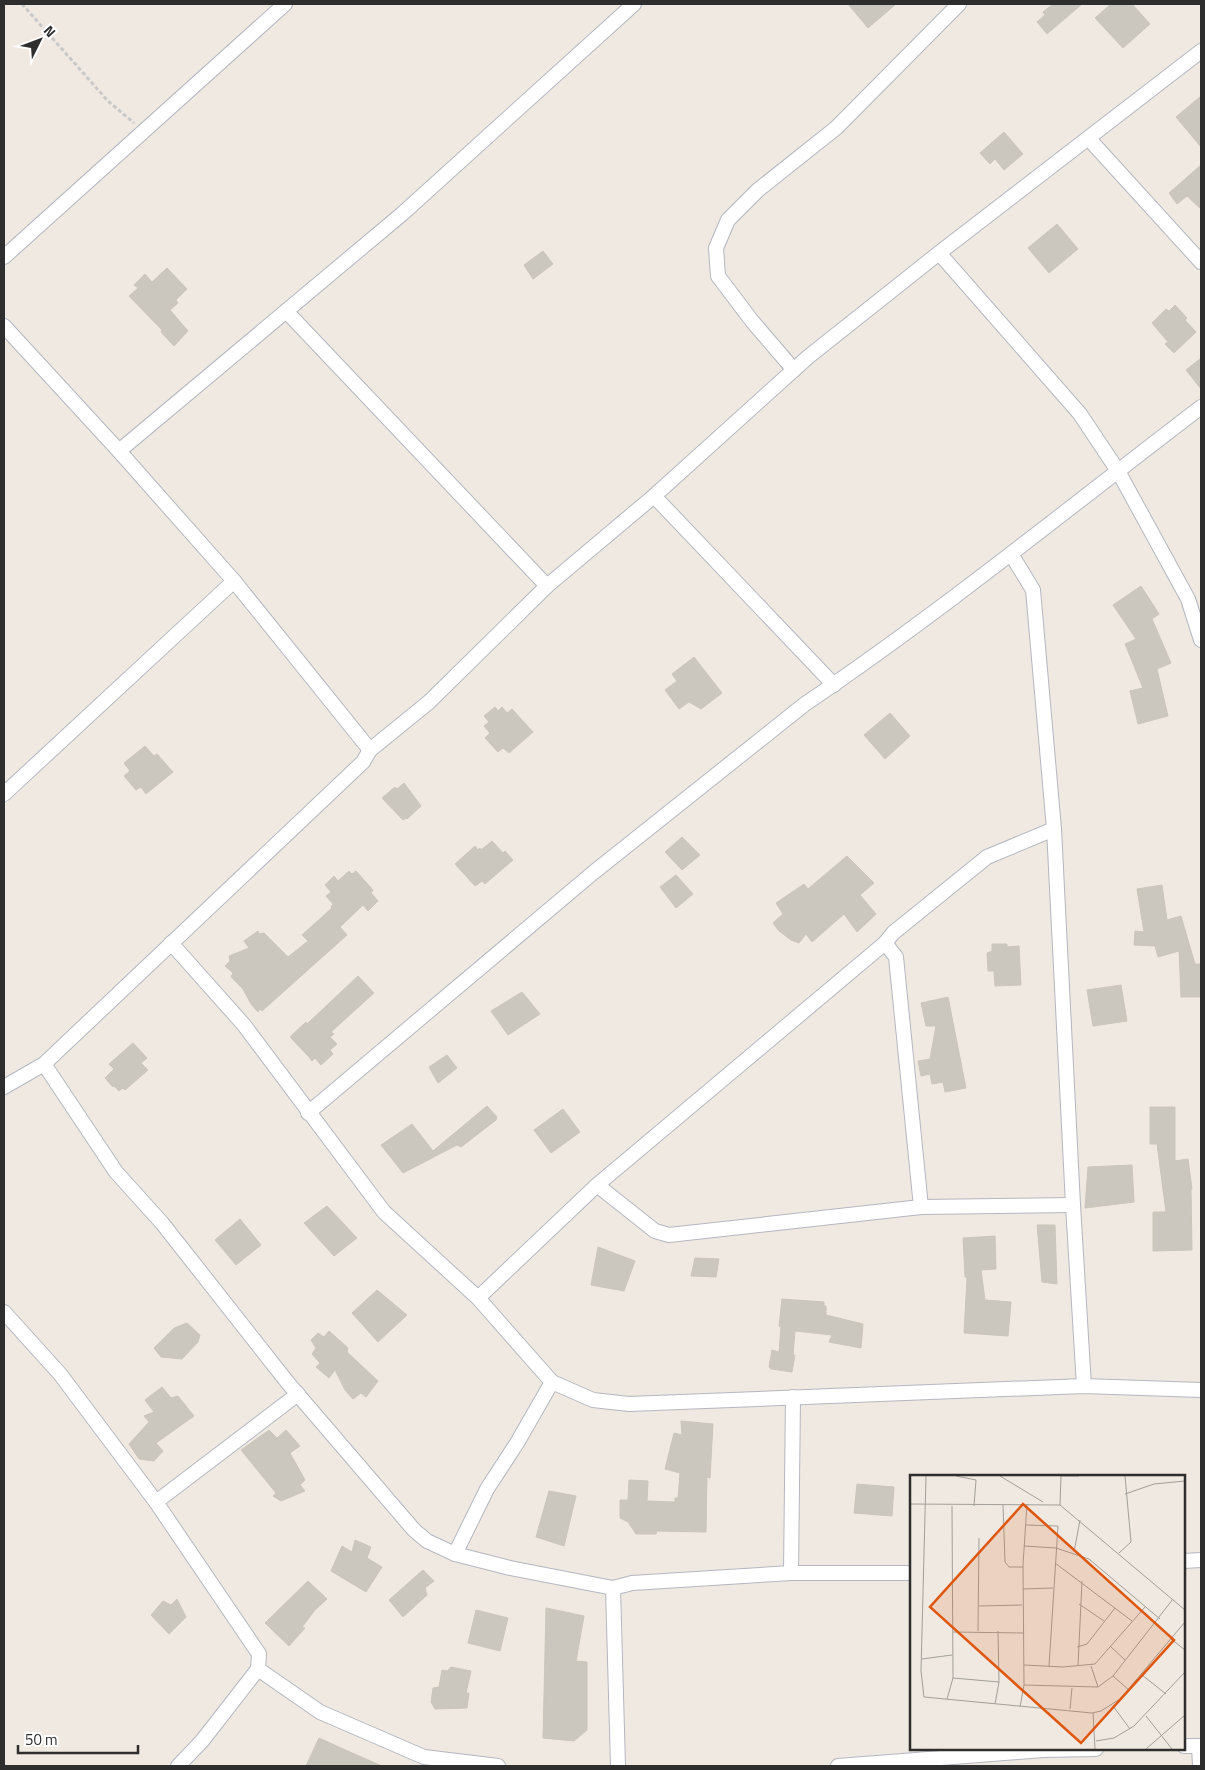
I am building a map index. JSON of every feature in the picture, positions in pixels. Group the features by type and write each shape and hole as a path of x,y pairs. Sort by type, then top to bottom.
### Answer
{"street":[{"path":"4,257 285,4"},
{"path":"119,451 402,214 634,4"},
{"path":"794,370 752,321 718,276 716,248 728,220 758,190 836,128 959,4"},
{"path":"4,1087 44,1064 363,762 370,750 429,702 547,586 654,496 794,370 939,253 1201,51"},
{"path":"1089,138 1201,262"},
{"path":"939,253 1080,414 1118,471 1188,599 1197,609 1201,640"},
{"path":"286,311 547,586"},
{"path":"4,326 119,451 234,582 370,750"},
{"path":"308,1113 594,872 798,711 1011,554 1201,407"},
{"path":"654,496 834,685"},
{"path":"1011,554 1033,590 1054,829 1084,1386"},
{"path":"4,794 234,582"},
{"path":"478,1298 597,1185 885,943 893,932 987,857 1054,829"},
{"path":"885,943 896,957 921,1207"},
{"path":"171,944 244,1025 308,1113 384,1212 478,1298 552,1382 592,1400 629,1404 1084,1386 1201,1390"},
{"path":"44,1064 116,1172 162,1223 298,1394 414,1530 427,1541 455,1554 510,1568 614,1588 632,1583 791,1574 910,1573"},
{"path":"597,1185 655,1231 669,1235 921,1207 1073,1204"},
{"path":"4,1312 60,1374 156,1502 259,1654 258,1669 202,1742 178,1766"},
{"path":"455,1554 487,1489 517,1443 552,1382"},
{"path":"156,1502 298,1394"},
{"path":"791,1574 794,1397"},
{"path":"1185,1560 1201,1560"},
{"path":"614,1588 618,1766"},
{"path":"258,1669 320,1712 422,1762 498,1766"},
{"path":"1185,1746 1200,1746 1200,1766"},
{"path":"838,1766 1043,1750"}],"path":[{"path":"22,4 108,101 144,131"}],"building":[{"path":"848,4 896,4 868,28"},
{"path":"1053,4 1082,4 1047,34 1037,22 1045,15 1043,12"},
{"path":"1111,4 1132,4 1150,24 1123,48 1095,18"},
{"path":"1201,96 1201,147 1176,117"},
{"path":"1004,132 1023,154 1004,170 995,159 990,164 980,153"},
{"path":"1201,165 1201,209 1187,196 1177,204 1169,193"},
{"path":"1057,224 1078,249 1049,273 1028,248"},
{"path":"543,251 553,264 533,279 524,265"},
{"path":"167,268 187,289 176,300 178,303 170,310 188,331 174,346 161,332 162,330 129,296 138,288 134,285 145,274 152,282"},
{"path":"1175,305 1196,332 1174,353 1165,344 1168,342 1152,323 1166,309 1169,311"},
{"path":"1201,358 1201,389 1186,370"},
{"path":"1141,586 1159,614 1152,619 1171,663 1157,669 1168,716 1138,724 1130,691 1143,688 1125,644 1136,639 1113,605"},
{"path":"694,657 722,693 701,709 689,702 679,709 665,690 677,681 672,674"},
{"path":"495,707 498,711 502,707 507,713 512,709 533,732 509,753 503,748 498,752 485,738 490,733 484,726 489,722 484,716"},
{"path":"890,713 910,736 885,759 864,735"},
{"path":"145,746 154,756 157,754 173,772 146,794 141,787 136,790 124,776 130,771 124,763"},
{"path":"404,783 421,806 407,819 403,820 382,798 395,787 397,789"},
{"path":"682,837 700,855 682,870 665,852"},
{"path":"492,841 503,853 505,851 513,860 485,884 482,881 475,886 455,864 475,846 478,850 480,848 481,850"},
{"path":"847,856 874,883 860,895 876,914 857,932 844,914 812,942 806,934 799,943 791,940 779,931 773,923 783,914 776,903 804,884 808,889"},
{"path":"349,871 352,874 356,871 373,890 371,893 378,901 368,911 363,905 340,927 347,935 262,1011 260,1009 258,1012 243,989 231,977 233,973 225,966 230,961 229,956 249,948 244,941 258,931 259,934 264,933 288,957 308,941 302,935 332,908 333,904 326,896 331,892 325,885 334,876 338,881"},
{"path":"676,875 693,894 676,908 660,887"},
{"path":"1162,885 1167,920 1181,916 1195,964 1200,964 1201,997 1181,997 1179,951 1158,957 1155,946 1134,945 1135,931 1144,932 1137,889"},
{"path":"992,944 1007,944 1007,947 1019,946 1021,985 995,986 994,971 988,971 987,953 992,951"},
{"path":"358,976 374,993 331,1032 334,1034 330,1037 337,1044 330,1050 333,1054 321,1065 315,1058 312,1061 290,1037 306,1022 307,1024"},
{"path":"1121,985 1127,1021 1093,1026 1087,990"},
{"path":"522,992 540,1014 508,1035 491,1011"},
{"path":"948,997 966,1088 945,1092 943,1082 932,1084 930,1074 921,1076 918,1061 930,1059 936,1026 926,1026 921,1003"},
{"path":"133,1043 147,1058 141,1063 148,1070 125,1090 123,1088 119,1091 105,1078 114,1069 109,1064"},
{"path":"447,1055 457,1068 438,1083 429,1067"},
{"path":"487,1106 497,1117 496,1120 461,1147 457,1145 403,1173 381,1145 412,1124 433,1151"},
{"path":"1150,1107 1175,1107 1175,1161 1188,1159 1192,1189 1192,1250 1153,1251 1153,1212 1166,1212 1157,1144 1150,1144"},
{"path":"563,1109 580,1132 551,1153 534,1130"},
{"path":"1132,1165 1134,1202 1085,1208 1088,1167"},
{"path":"327,1206 357,1238 334,1256 304,1223"},
{"path":"240,1219 261,1245 236,1265 215,1240"},
{"path":"1037,1225 1055,1225 1057,1284 1042,1282"},
{"path":"995,1236 996,1269 981,1270 985,1300 1011,1302 1008,1336 964,1333 967,1278 965,1277 963,1238"},
{"path":"598,1247 635,1261 624,1291 591,1285"},
{"path":"695,1258 719,1259 716,1277 691,1276"},
{"path":"377,1290 407,1315 378,1342 352,1313"},
{"path":"782,1299 824,1302 826,1315 863,1324 861,1348 829,1342 832,1335 795,1331 793,1355 795,1355 792,1372 771,1369 769,1367 772,1350 779,1352"},
{"path":"187,1323 200,1335 198,1342 182,1359 161,1357 154,1348 174,1328"},
{"path":"329,1331 348,1348 347,1352 378,1381 366,1397 361,1393 353,1399 345,1390 335,1370 329,1378 316,1367 320,1363 312,1354 316,1348 311,1340 318,1333 324,1337"},
{"path":"162,1387 171,1398 178,1396 194,1416 156,1443 163,1451 154,1461 139,1459 129,1444 149,1422 144,1416 154,1412 145,1400"},
{"path":"681,1421 713,1424 710,1478 707,1477 706,1532 657,1531 656,1534 636,1534 628,1522 620,1518 620,1500 628,1500 629,1480 648,1481 647,1501 675,1502 675,1498 678,1498 680,1473 665,1469 674,1433 682,1435"},
{"path":"269,1430 277,1438 286,1430 300,1446 290,1453 305,1480 300,1485 305,1491 281,1501 273,1496 276,1493 241,1450"},
{"path":"857,1484 894,1487 892,1516 854,1513"},
{"path":"549,1491 576,1496 564,1546 536,1537"},
{"path":"355,1540 371,1547 367,1558 382,1567 366,1592 331,1571 342,1546 352,1552"},
{"path":"423,1570 434,1581 425,1588 427,1595 403,1617 389,1600"},
{"path":"308,1581 327,1599 315,1610 302,1627 305,1628 289,1646 265,1623"},
{"path":"177,1599 186,1617 169,1634 151,1615 163,1601 171,1605"},
{"path":"546,1608 584,1616 576,1661 587,1662 587,1730 574,1741 543,1738"},
{"path":"476,1610 508,1618 500,1651 468,1643"},
{"path":"451,1667 471,1671 466,1693 469,1693 467,1708 435,1709 431,1702 433,1688 439,1687 442,1670 447,1671"},
{"path":"319,1738 350,1752 382,1766 306,1766"}]}
